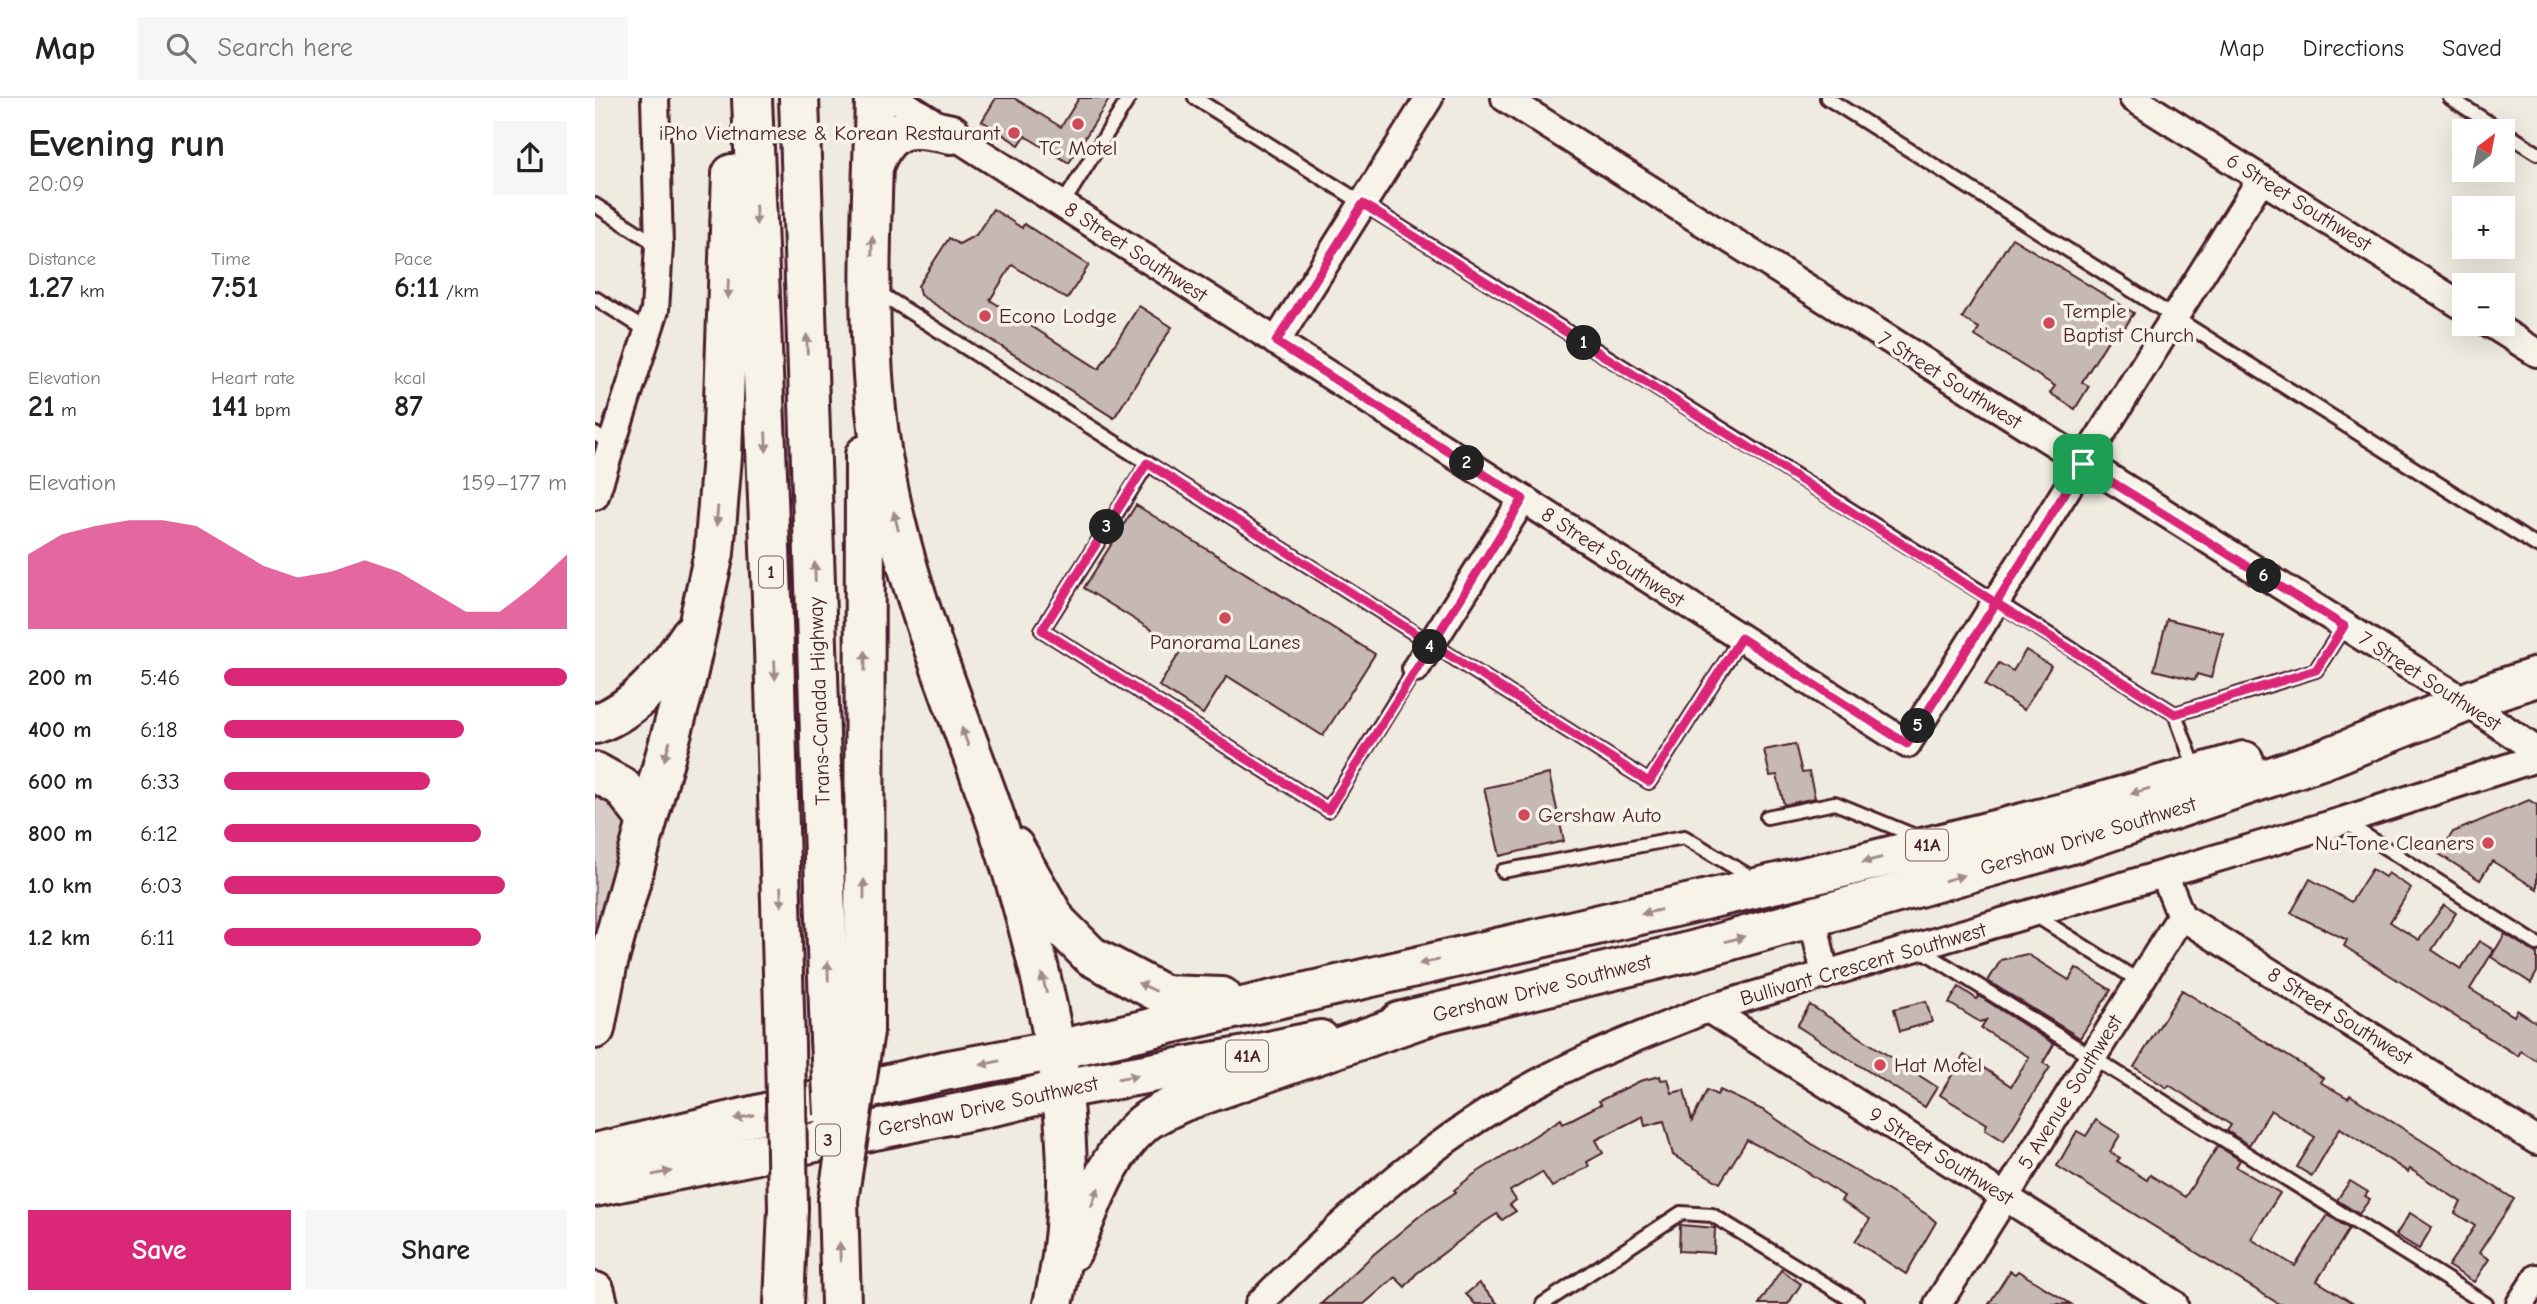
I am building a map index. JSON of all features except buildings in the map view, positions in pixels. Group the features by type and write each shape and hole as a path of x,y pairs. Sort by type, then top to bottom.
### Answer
{"main road":[{"path":"595,1029 601,980 702,617 714,553 722,456 734,98"},
{"name":"Trans-Canada Highway","path":"752,98 774,648 792,1304"},
{"name":"Trans-Canada Highway","path":"799,98 847,1035 838,1200 841,1304"},
{"path":"875,98 872,373 887,486 933,652 989,801 1030,927 1057,1050 1068,1159 1056,1293"},
{"path":"873,167 884,142 902,130 927,129 951,134"},
{"path":"847,1035 865,411 872,373"},
{"path":"595,724 618,713 650,688 673,662 702,617"},
{"name":"Gershaw Drive Southwest","path":"595,1187 1008,1103 1061,1089 1246,1056 1431,1015 1692,951 2078,842 2166,814 2324,759 2466,702 2537,677"},
{"name":"Gershaw Drive Southwest","path":"595,1153 944,1071 1057,1050 1383,972 1766,886 2071,811 2197,774 2466,702"},
{"path":"595,772 622,787 647,820"},
{"path":"989,801 1057,922 1091,956 1149,989 1164,995 1188,998 1228,996 1383,972"},
{"path":"1056,1293 1101,1182 1121,1148 1145,1122 1182,1102 1431,1015"},
{"path":"784,1304 788,1209"},
{"path":"595,1292 598,1304"}],"street":[{"path":"595,496 604,440 649,332 655,310 659,246 655,98"},
{"name":"8 Street Southwest","path":"895,98 1907,744 1996,603"},
{"path":"1276,342 1429,98"},
{"name":"7 Street Southwest","path":"1505,98 2083,464 2466,702 2537,751"},
{"name":"6 Street Southwest","path":"2133,98 2452,299"},
{"path":"1996,603 2261,179"},
{"path":"2510,336 2537,353"},
{"path":"1416,668 1523,499"},
{"name":"Bullivant Crescent Southwest","path":"1259,1304 1356,1211 1478,1120 1551,1076 1708,1009 2342,821 2537,758"},
{"path":"2164,874 2181,916"},
{"name":"8 Street Southwest","path":"2181,916 2537,1141"},
{"name":"5 Avenue Southwest","path":"1938,1304 2181,916"},
{"path":"1812,918 1825,975"},
{"name":"9 Street Southwest","path":"1708,1009 2174,1304"},
{"path":"2520,1304 2537,1278"}],"lane":[{"path":"1062,205 1129,98"},
{"path":"1195,98 2175,714 2197,774"},
{"path":"1826,98 2537,546"},
{"path":"2450,98 2483,119"},
{"path":"2515,139 2537,153"},
{"path":"595,205 659,246"},
{"path":"871,288 1649,782 1741,638"},
{"path":"595,298 649,332"},
{"path":"1147,463 1042,630 1328,810 1416,668"},
{"path":"2175,714 2316,670 2344,626"},
{"path":"1767,817 1835,803 1934,844"},
{"path":"2342,821 2537,944"},
{"path":"1503,871 1684,837 1766,886"},
{"path":"2032,914 2139,981"},
{"path":"1920,948 2093,1054 2486,1304"},
{"path":"1543,1304 1681,1213 1712,1215 1858,1304"}],"shaded area":[{"path":"595,794 618,808 629,833 595,943"}],"place":[{"name":"TC Motel","path":"1078,124"},
{"name":"iPho Vietnamese & Korean Restaurant","path":"1014,133"},
{"name":"Econo Lodge","path":"985,316"},
{"name":"Temple Baptist Church","path":"2049,323"},
{"name":"Panorama Lanes","path":"1225,618"},
{"name":"Gershaw Auto","path":"1524,815"},
{"name":"Nu-Tone Cleaners","path":"2488,843"},
{"name":"Hat Motel","path":"1880,1065"}],"route":[{"path":"2083,464 1996,603 1363,204 1276,342 1523,499 1432,644 1147,463 1042,630 1328,810 1432,644 1649,782 1741,638 1907,744 1996,603 2175,714 2316,670 2344,626 2083,464"}]}
